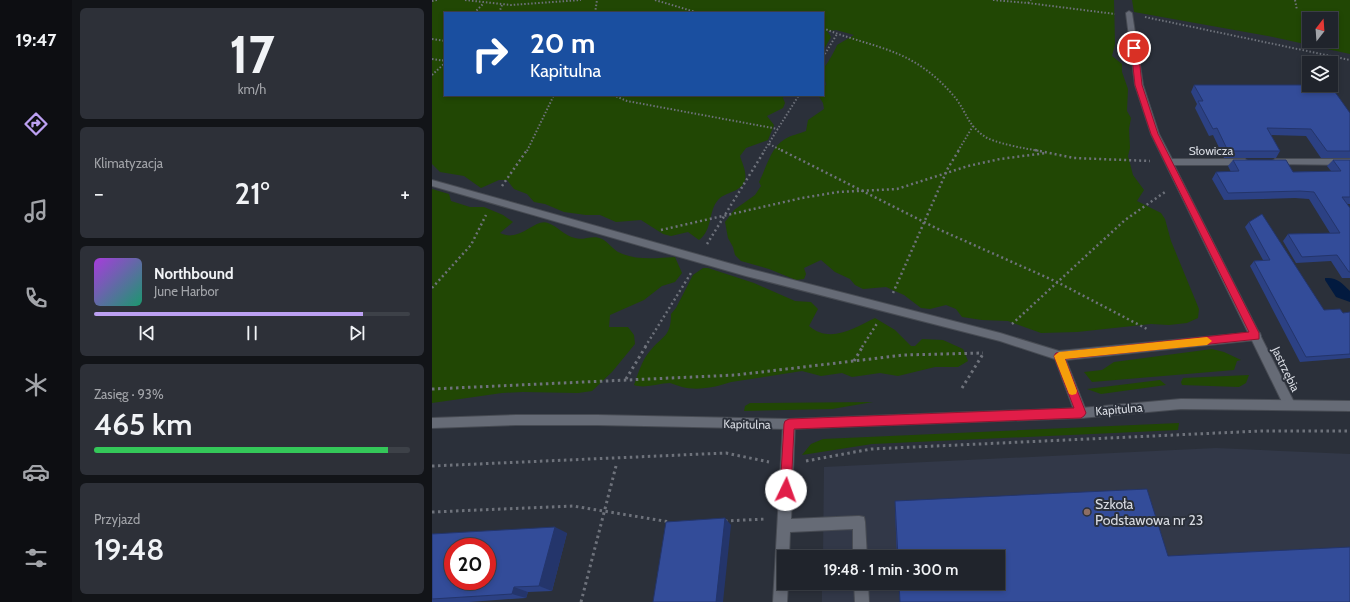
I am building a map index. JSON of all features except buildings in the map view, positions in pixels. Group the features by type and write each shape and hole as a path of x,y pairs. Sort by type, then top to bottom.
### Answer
{"street":[{"name":"Jastrzębia","path":"1128,14 1142,99 1154,134 1289,404"},
{"name":"Słowicza","path":"1169,162 1350,162"},
{"path":"432,183 699,258 1000,337 1059,356 1256,336"},
{"path":"1059,356 1081,413"},
{"name":"Kapitulna","path":"432,423 516,420 597,420 789,424 1081,413 1181,404 1289,404 1350,406"},
{"path":"780,602 789,424"},
{"path":"784,522 859,522 860,550"},
{"path":"862,590 862,602"}],"path":[{"path":"432,1 437,0"},
{"path":"465,0 502,5 581,0"},
{"path":"595,12 597,0"},
{"path":"655,0 696,12"},
{"path":"993,0 1116,14"},
{"path":"1028,4 1031,0"},
{"path":"1295,0 1297,10"},
{"path":"475,12 484,3"},
{"path":"499,12 502,5"},
{"path":"1128,14 1350,60"},
{"path":"824,28 837,34 890,50 919,65 939,81 957,101 967,120 985,137 1046,153 1074,158 1169,162"},
{"path":"824,55 837,34"},
{"path":"432,39 444,41"},
{"path":"432,59 444,61 432,75"},
{"path":"615,96 627,101 778,129"},
{"path":"626,378 798,96"},
{"path":"854,361 886,308 945,174 973,126"},
{"path":"769,144 924,222 1057,282 1148,330"},
{"path":"628,238 683,224 724,217 802,198 838,192 863,192 897,189 968,166 1000,159 1046,153"},
{"path":"962,388 984,353 1057,282 1125,220 1178,182"},
{"path":"432,389 626,378 736,375 904,354 984,353"},
{"path":"432,466 726,453 771,462 787,462 803,461 871,449 1261,431 1350,431"},
{"path":"581,602 616,466"},
{"path":"432,512 565,506 678,523"},
{"path":"717,521 784,522"}],"shaded area":[{"name":"Szkoła Podstawowa nr 23","path":"1216,448 1350,454 1350,602 822,602 822,590 1005,590 1005,550 823,550 824,467"}],"green space":[{"path":"432,0 1114,0 1115,44 1112,56 1122,64 1122,72 1128,89 1127,111 1131,118 1129,129 1130,148 1128,156 1133,175 1144,190 1137,201 1161,213 1165,219 1171,241 1199,309 1198,318 1187,323 1169,325 1151,324 1077,332 1041,333 1008,321 982,320 962,317 956,309 946,305 930,309 921,308 904,295 886,287 863,289 855,285 850,279 835,272 821,260 804,268 806,274 804,279 796,280 769,269 741,261 735,255 728,238 725,222 734,210 755,195 761,186 759,182 769,158 776,147 787,138 806,131 808,120 824,109 823,103 819,96 824,96 824,86 826,85 824,68 837,45 854,35 836,30 827,31 831,37 824,49 824,12 444,12 444,96 784,96 785,103 783,108 767,116 774,125 768,140 746,148 740,156 745,174 743,184 737,190 721,197 718,200 713,209 709,226 699,240 688,232 671,236 663,234 641,220 616,222 600,215 564,212 545,204 534,202 527,194 514,189 507,180 499,180 481,188 464,176 440,172 432,164"},
{"path":"1132,0 1350,0 1350,54 1323,48 1338,48 1338,12 1302,12 1302,43 1134,12"},
{"path":"432,189 449,194 451,201 470,207 484,207 503,215 513,222 500,233 514,235 543,222 548,223 578,239 595,237 602,239 618,252 632,257 675,257 682,273 675,282 662,286 644,300 610,315 609,327 628,327 634,335 635,344 612,372 592,391 578,393 502,393 432,403"},
{"path":"703,268 708,268 754,283 795,301 811,302 818,309 809,326 825,334 834,334 851,330 875,318 895,330 911,346 915,346 922,339 943,340 963,349 968,361 958,367 935,367 898,376 880,373 852,377 842,373 821,376 802,371 701,388 680,387 670,383 648,386 634,385 640,367 647,355 668,332 671,322 671,314 676,308 693,275"},
{"path":"1212,349 1224,352 1241,360 1237,361 1234,370 1092,382 1084,372 1102,370 1114,362"},
{"path":"1249,375 1246,383 1239,387 1182,385 1181,382 1183,378"},
{"path":"1160,380 1166,385 1101,394 1087,389"},
{"path":"873,402 832,409 744,411 745,406 750,403"},
{"path":"1179,423 1178,430 872,444 802,455 811,444 823,439"}],"water":[{"path":"1325,278 1333,278 1344,285 1350,291 1350,302 1336,297"}],"slow traffic":[{"path":"1072,391 1059,356 1207,341"}],"place":[{"name":"Szkoła Podstawowa nr 23","path":"1087,512"}],"route":[{"path":"786,490 789,424 1081,413 1059,356 1256,336 1154,134 1142,99 1134,48"}]}
